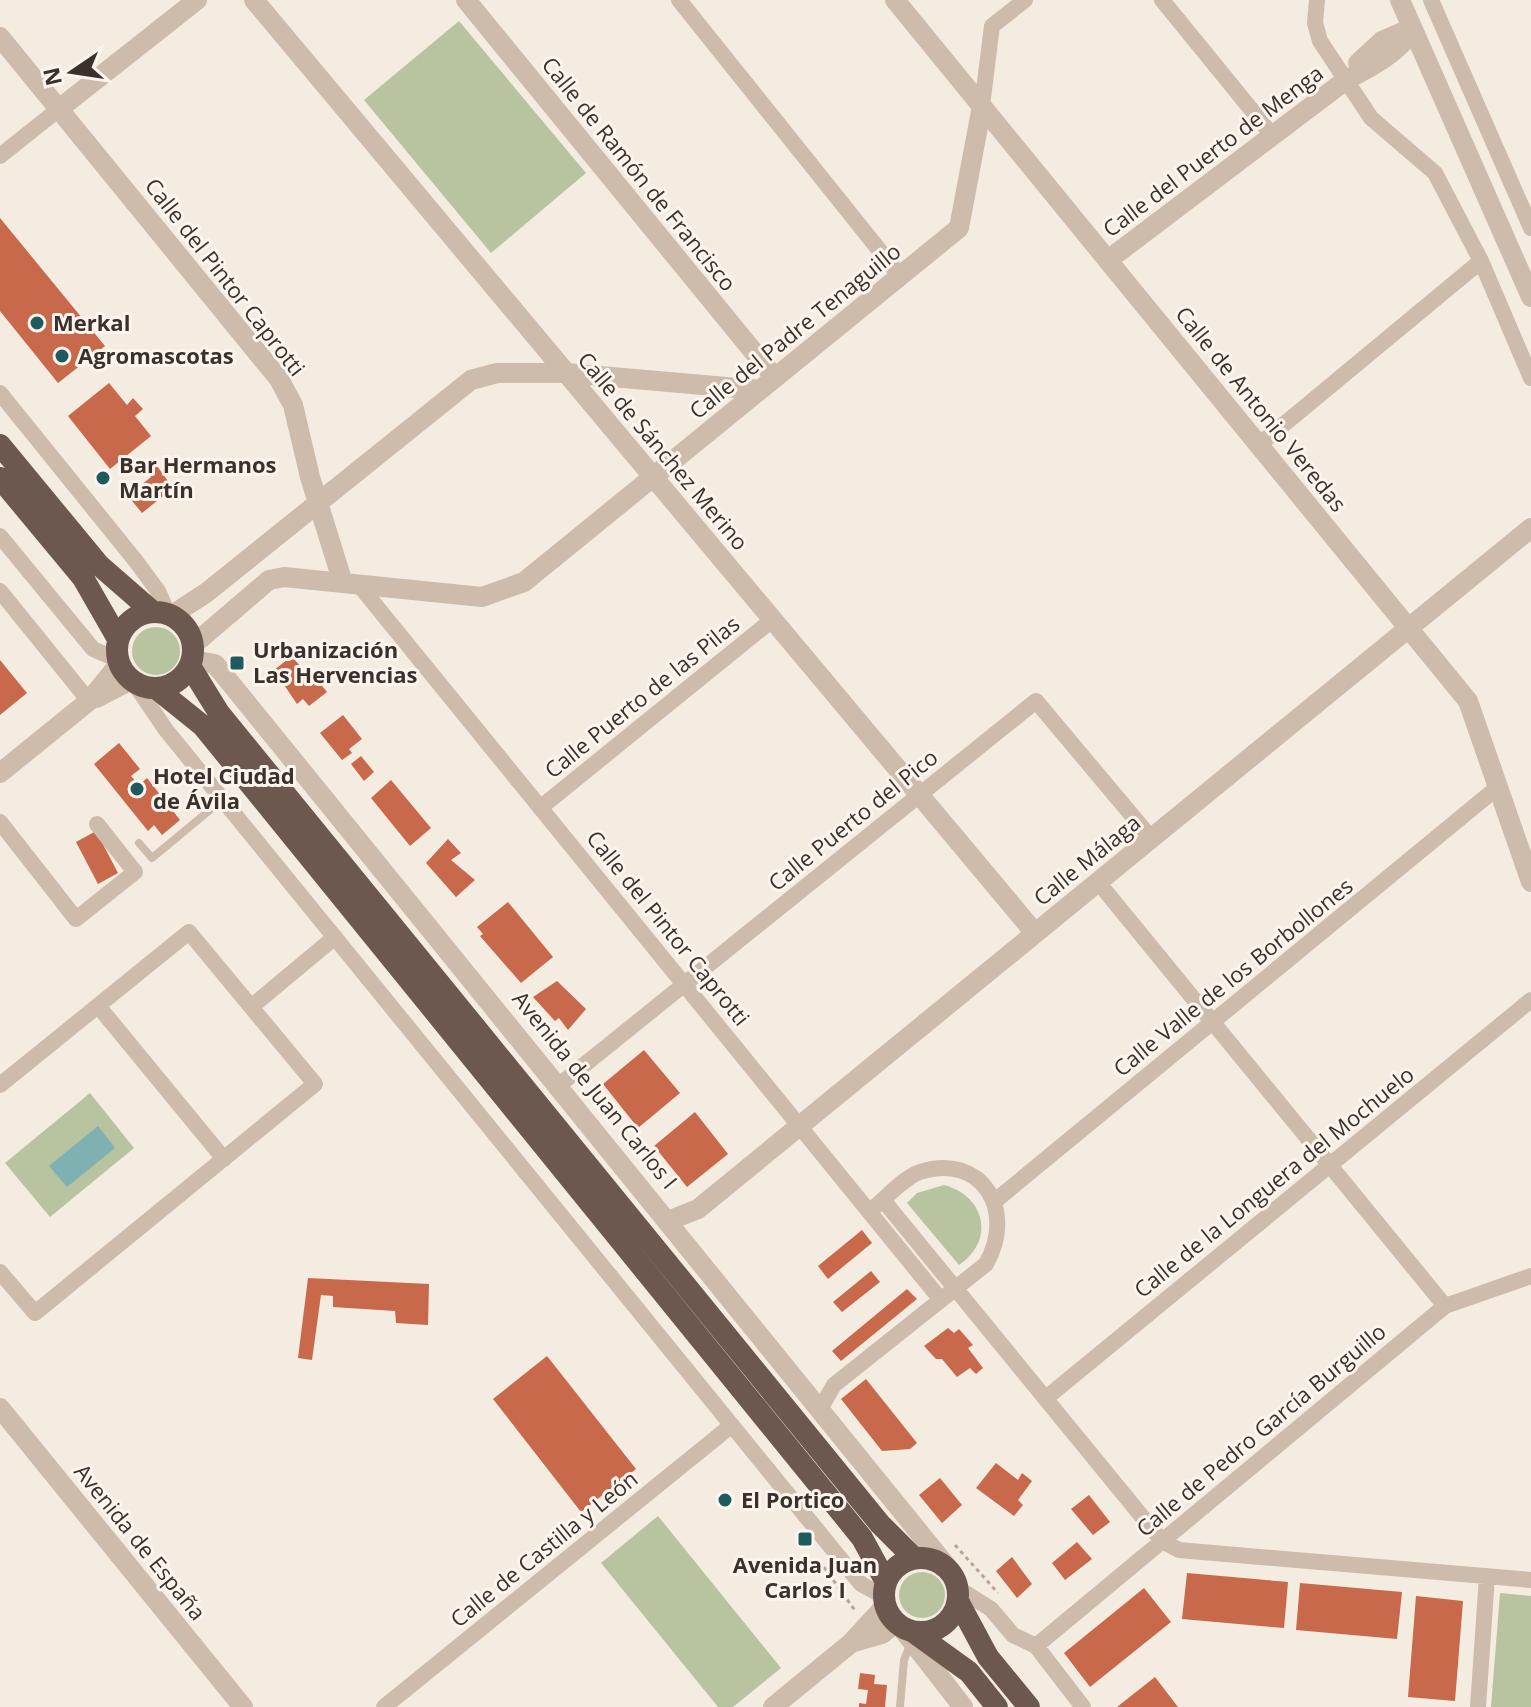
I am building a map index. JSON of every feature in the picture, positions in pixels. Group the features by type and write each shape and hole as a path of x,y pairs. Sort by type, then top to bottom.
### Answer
{"highway":[{"path":"0,445 99,565 186,627 192,657 229,725 880,1524 914,1558"},
{"path":"0,478 83,578 124,665 203,726 862,1538 897,1615 969,1672 997,1707"},
{"path":"124,665 126,625 138,616 164,614"},
{"path":"157,689 177,683 192,657"},
{"path":"897,1615 896,1566 914,1558 932,1558 948,1568 988,1657 1029,1707"},
{"path":"897,1615 934,1631 950,1620 959,1596"}],"street":[{"path":"0,156 197,0"},
{"name":"Calle de Sánchez Merino","path":"254,0 1035,933"},
{"name":"Calle de Ramón de Francisco","path":"466,0 768,384"},
{"path":"679,0 900,276"},
{"name":"Calle de Antonio Veredas","path":"895,0 1468,701 1531,882"},
{"name":"Calle del Padre Tenaguillo","path":"192,657 269,580 284,577 482,597 524,582 959,228 982,106 992,26 1025,0"},
{"path":"1162,0 1272,135"},
{"path":"1317,0 1315,23 1320,41 1371,118 1435,173 1481,261 1531,378"},
{"path":"1391,0 1382,50 1434,78"},
{"path":"1400,0 1531,297"},
{"path":"1431,0 1531,228"},
{"name":"Calle del Puerto de Menga","path":"1108,260 1346,80 1405,28 1413,29"},
{"name":"Calle del Pintor Caprotti","path":"0,37 279,379 293,405 317,503 351,584 540,808 941,1300"},
{"path":"1259,445 1481,261"},
{"path":"0,393 158,591 164,614 206,593 471,380 497,373 566,373 768,384"},
{"name":"Calle Málaga","path":"668,1221 698,1209 1531,528"},
{"path":"0,536 93,649 124,665 166,730 861,1584 897,1615 963,1707"},
{"path":"0,591 89,701"},
{"name":"Calle Puerto de las Pilas","path":"540,808 772,620"},
{"name":"Avenida de Juan Carlos I","path":"192,657 215,664 948,1568"},
{"path":"0,773 89,701 124,665"},
{"name":"Calle Puerto del Pico","path":"558,1086 1036,701 1151,838"},
{"name":"Calle Valle de los Borbollones","path":"995,1201 1498,787"},
{"path":"0,822 76,919 135,872 97,824"},
{"path":"1098,882 1445,1306"},
{"path":"0,1085 189,932 315,1084 35,1313 0,1272"},
{"path":"251,1007 335,937"},
{"name":"Calle de la Longuera del Mochuelo","path":"1046,1398 1531,1000"},
{"path":"99,1007 224,1159"},
{"path":"820,1409 834,1385 986,1264 997,1245 1000,1223 995,1201 976,1178 947,1167 917,1172 869,1212"},
{"path":"883,1200 1162,1541 1179,1550 1531,1580"},
{"name":"Calle de Pedro García Burguillo","path":"1036,1646 1445,1306 1531,1276"},
{"path":"806,1392 834,1385"},
{"name":"Avenida de España","path":"0,1408 243,1707"},
{"name":"Calle de Castilla y León","path":"384,1707 732,1425"},
{"path":"1478,1707 1487,1576"},
{"path":"959,1596 991,1609 1013,1635 1036,1646 1083,1707"},
{"path":"773,1707 851,1643 897,1615"}],"lane":[{"path":"139,843 152,858 223,799"},
{"path":"897,1615 904,1660 900,1707"}],"green space":[{"path":"459,21 586,173 491,253 364,100"},
{"path":"156,627 173,634 180,651 173,668 156,675 139,668 132,651 139,634"},
{"path":"90,1093 134,1148 50,1217 5,1163"},
{"path":"944,1185 969,1199 981,1220 978,1244 959,1265 907,1203 917,1193"},
{"path":"658,1516 781,1668 733,1707 718,1707 601,1563"},
{"path":"922,1572 938,1579 945,1595 938,1611 922,1618 906,1611 899,1595 906,1579"},
{"path":"1500,1593 1531,1596 1531,1707 1491,1707"}],"water":[{"path":"98,1126 115,1148 67,1187 49,1166"}],"building":[{"path":"0,218 105,346 58,383 0,311"},
{"path":"109,383 127,405 133,398 143,409 135,416 151,436 110,469 68,416"},
{"path":"157,466 173,488 142,513 128,496 151,477 149,473"},
{"path":"292,656 303,670 307,667 327,692 309,706 303,699 297,704 274,670"},
{"path":"0,660 27,693 0,715"},
{"path":"343,715 362,739 349,749 352,753 342,760 320,733"},
{"name":"Hotel Ciudad de Ávila","path":"119,743 140,769 131,776 139,785 147,778 180,820 162,835 154,825 148,831 94,764"},
{"path":"361,756 374,772 364,781 351,764"},
{"path":"391,780 431,828 410,846 371,798"},
{"path":"96,831 118,873 98,884 76,842"},
{"path":"448,839 461,853 451,860 475,880 456,897 426,863"},
{"path":"508,902 553,957 521,983 480,936 483,934 477,927"},
{"path":"557,981 586,1009 568,1030 559,1018 555,1021 533,997"},
{"path":"644,1050 680,1093 638,1128 603,1084"},
{"path":"695,1112 728,1154 687,1187 654,1146"},
{"path":"862,1230 872,1243 828,1279 818,1266"},
{"path":"871,1271 880,1282 842,1312 833,1302"},
{"path":"308,1278 429,1284 428,1325 396,1323 395,1311 333,1307 333,1296 321,1295 312,1360 298,1358"},
{"path":"907,1289 917,1299 841,1361 832,1351"},
{"path":"948,1328 954,1333 959,1329 973,1345 968,1348 983,1368 976,1374 970,1368 957,1377 942,1359 936,1359 924,1346"},
{"path":"547,1356 636,1469 581,1512 493,1399"},
{"path":"866,1379 917,1443 910,1449 882,1451 841,1399"},
{"path":"996,1463 1018,1480 1022,1473 1032,1481 1018,1500 1023,1505 1014,1516 976,1488"},
{"path":"940,1478 962,1505 942,1523 919,1495"},
{"path":"1089,1495 1110,1522 1093,1535 1071,1509"},
{"path":"1077,1542 1092,1559 1065,1580 1052,1563"},
{"path":"1012,1557 1032,1584 1017,1598 996,1571"},
{"path":"1187,1573 1288,1582 1284,1628 1182,1619"},
{"path":"1300,1583 1402,1592 1397,1639 1296,1630"},
{"path":"1144,1588 1171,1622 1090,1687 1064,1653"},
{"path":"1416,1596 1463,1601 1455,1701 1408,1697"},
{"path":"860,1673 875,1675 874,1684 887,1685 885,1707 859,1707 859,1703 866,1704 868,1690 858,1689"},
{"path":"1155,1677 1178,1707 1117,1707"}],"place":[{"name":"Merkal","path":"37,323"},
{"name":"Agromascotas","path":"62,356"},
{"name":"Bar Hermanos Martín","path":"103,478"},
{"name":"Urbanización Las Hervencias","path":"237,663"},
{"name":"Hotel Ciudad de Ávila","path":"137,789"},
{"name":"El Portico","path":"725,1500"},
{"name":"Avenida Juan Carlos I","path":"805,1539"}]}
